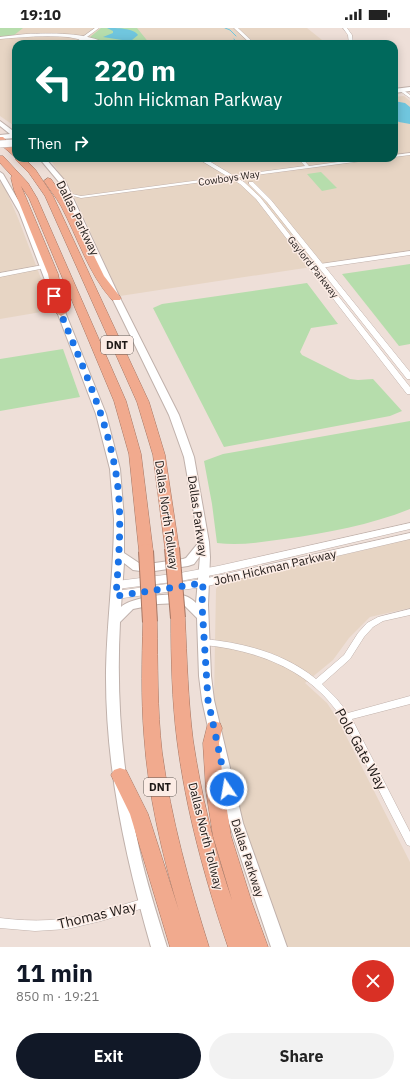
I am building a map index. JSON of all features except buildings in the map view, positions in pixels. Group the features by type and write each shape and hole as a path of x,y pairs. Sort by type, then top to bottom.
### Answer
{"highway":[{"path":"1,139 12,140"},
{"path":"1,139 12,151"},
{"name":"Dallas North Tollway","path":"0,158 25,186 36,205 120,401 135,454 146,551 154,752 174,860 199,947"},
{"name":"Dallas North Tollway","path":"23,162 32,171 50,196 143,402 159,455 177,594 183,719 194,792 206,846 224,907 238,947"},
{"path":"30,162 43,174 60,196 99,276 105,286 116,298"},
{"path":"14,172 18,190 53,274 61,313"},
{"path":"214,728 211,743 222,836 242,903 258,947"},
{"path":"120,775 139,814 180,947"}],"main road":[{"path":"407,94 410,89"},
{"path":"1,123 1,139 12,140"},
{"path":"1,123 12,136"},
{"name":"Dallas Parkway","path":"45,162 58,177 73,204 116,298 174,415 189,457 204,542 203,617 208,700 236,823 246,857 279,947"},
{"path":"0,174 22,212 43,269 94,393 106,426 110,444 119,495 119,556 112,669 113,714 120,775 130,837 146,903 159,947"},
{"path":"119,556 137,567 148,568 184,563 190,561 204,542"},
{"path":"115,620 129,606 158,600 180,599 189,603 203,617"}],"street":[{"path":"84,39 96,32 98,30 97,28"},
{"path":"236,28 249,40"},
{"path":"345,28 350,35 351,40"},
{"path":"0,42 16,38 54,36 88,40"},
{"path":"0,38 59,40"},
{"path":"398,156 410,154"},
{"name":"Gaylord Parkway","path":"207,162 232,177 254,194 410,392"},
{"name":"Gaylord Parkway","path":"217,162 241,176 258,189 270,201 410,377"},
{"path":"304,162 308,167"},
{"name":"Cowboys Way","path":"68,194 81,197 346,162"},
{"path":"254,194 259,194 266,201 270,201"},
{"path":"73,204 81,197"},
{"path":"276,220 284,219"},
{"path":"313,267 410,253"},
{"path":"1,275 17,275 43,269"},
{"path":"388,364 398,362"},
{"name":"John Hickman Parkway","path":"346,546 410,526"},
{"name":"John Hickman Parkway","path":"116,590 204,577 346,546 410,536"},
{"path":"316,684 347,657 361,635 370,625 380,619 410,612"},
{"name":"Polo Gate Way","path":"204,642 237,646 268,655 296,670 316,684 333,700 346,717 410,842"},
{"path":"346,717 410,700"},
{"name":"Thomas Way","path":"0,923 22,926 55,925 82,920 146,903"}],"shaded area":[{"path":"0,28 307,28 322,40 12,40 12,124 0,116"},
{"path":"404,96 410,101 410,252 120,296 71,190 52,162 398,162 398,97"},
{"path":"0,182 5,188 18,218 53,310 0,319"},
{"path":"410,538 410,608 370,617 349,638 333,660 305,683 327,703 337,718 410,862 410,947 287,947 241,829 220,749 214,697 216,589 220,583 373,548"}],"green space":[{"path":"0,28 23,28 13,36 0,37"},
{"path":"101,28 137,28 147,40 95,40 89,38"},
{"path":"321,172 337,188 322,191 307,174"},
{"path":"410,264 410,344 399,346 342,274"},
{"path":"307,283 338,324 311,328 300,352 302,355 350,379 373,379 402,411 390,416 224,447 153,308 162,304"},
{"path":"63,349 80,397 0,411 0,359"},
{"path":"410,421 410,509 364,524 316,534 251,543 217,543 204,461 223,454"}],"water":[{"path":"107,28 129,30 138,35 132,40 103,37 113,33 113,31"},
{"path":"398,102 405,103 410,107 410,124 399,122"}],"waterway":[{"path":"225,28 230,30 236,36"}],"route":[{"path":"54,296 106,426 115,468 120,514 116,596 203,583 202,605 205,676 208,700 227,789"}]}
